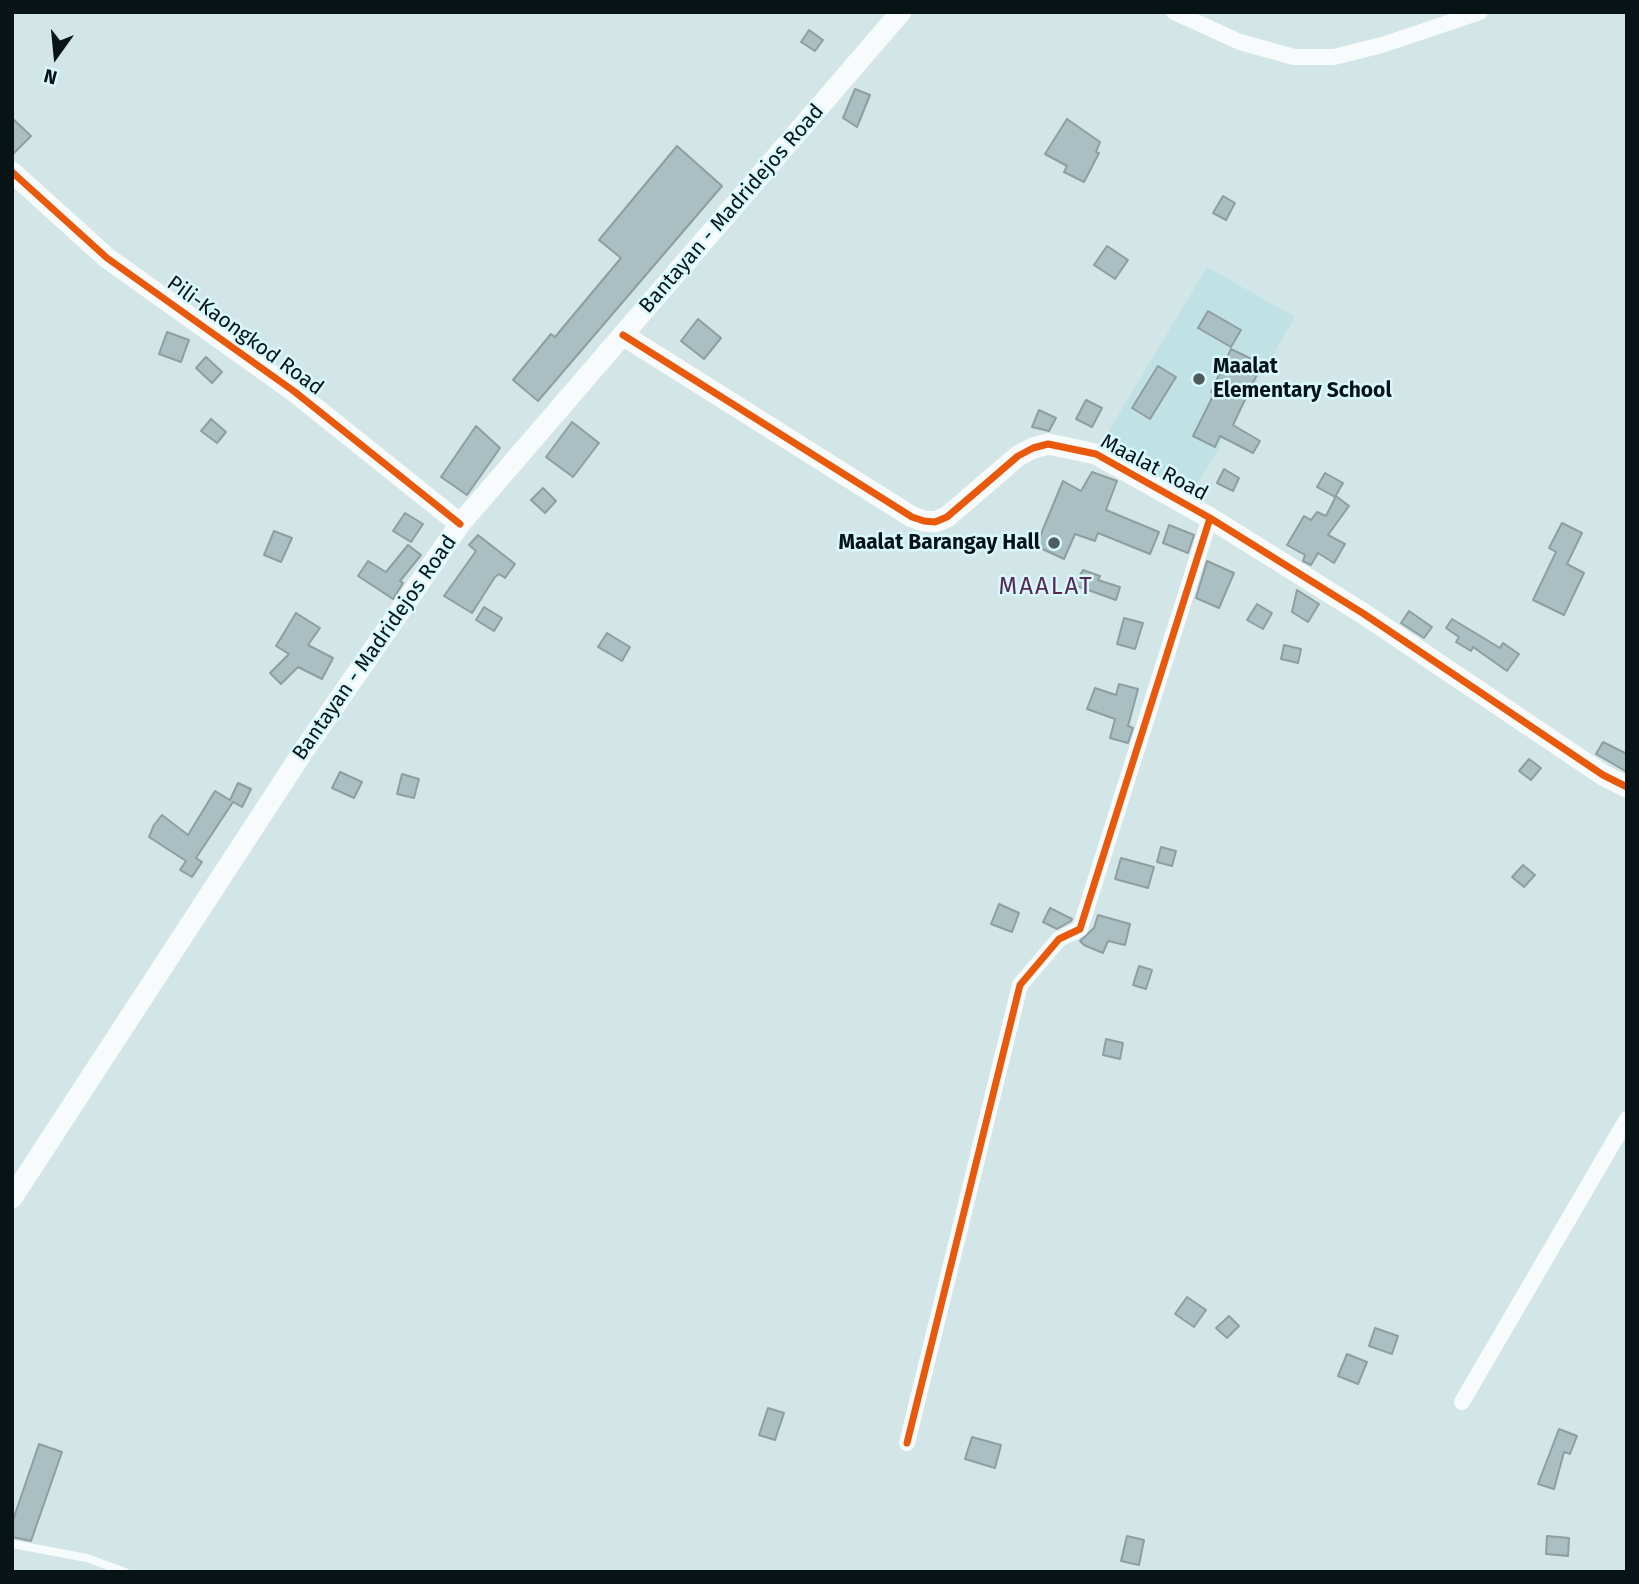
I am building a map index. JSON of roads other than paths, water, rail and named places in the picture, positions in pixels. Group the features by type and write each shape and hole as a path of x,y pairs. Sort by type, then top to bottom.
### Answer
{"street":[{"name":"Bantayan - Madridejos Road","path":"12,1198 304,750 460,524 901,12"},
{"path":"1174,12 1240,42 1294,57 1334,57 1382,45 1480,12"},
{"name":"Pili-Kaongkod Road","path":"12,172 107,258 295,392 460,524"},
{"name":"Maalat Road","path":"624,335 912,517 924,521 935,522 947,517 1018,456 1048,444 1096,454 1210,518 1364,614 1603,775 1627,787"},
{"path":"907,1443 1020,985 1059,939 1080,929 1210,518"},
{"path":"1462,1402 1627,1119"}],"lane":[{"path":"12,1544 87,1558 125,1572"}],"place":[{"name":"Maalat Elementary School","path":"1199,379"},
{"name":"Maalat Barangay Hall","path":"1054,543"}],"district":[{"name":"MAALAT","path":"1046,587"}]}
